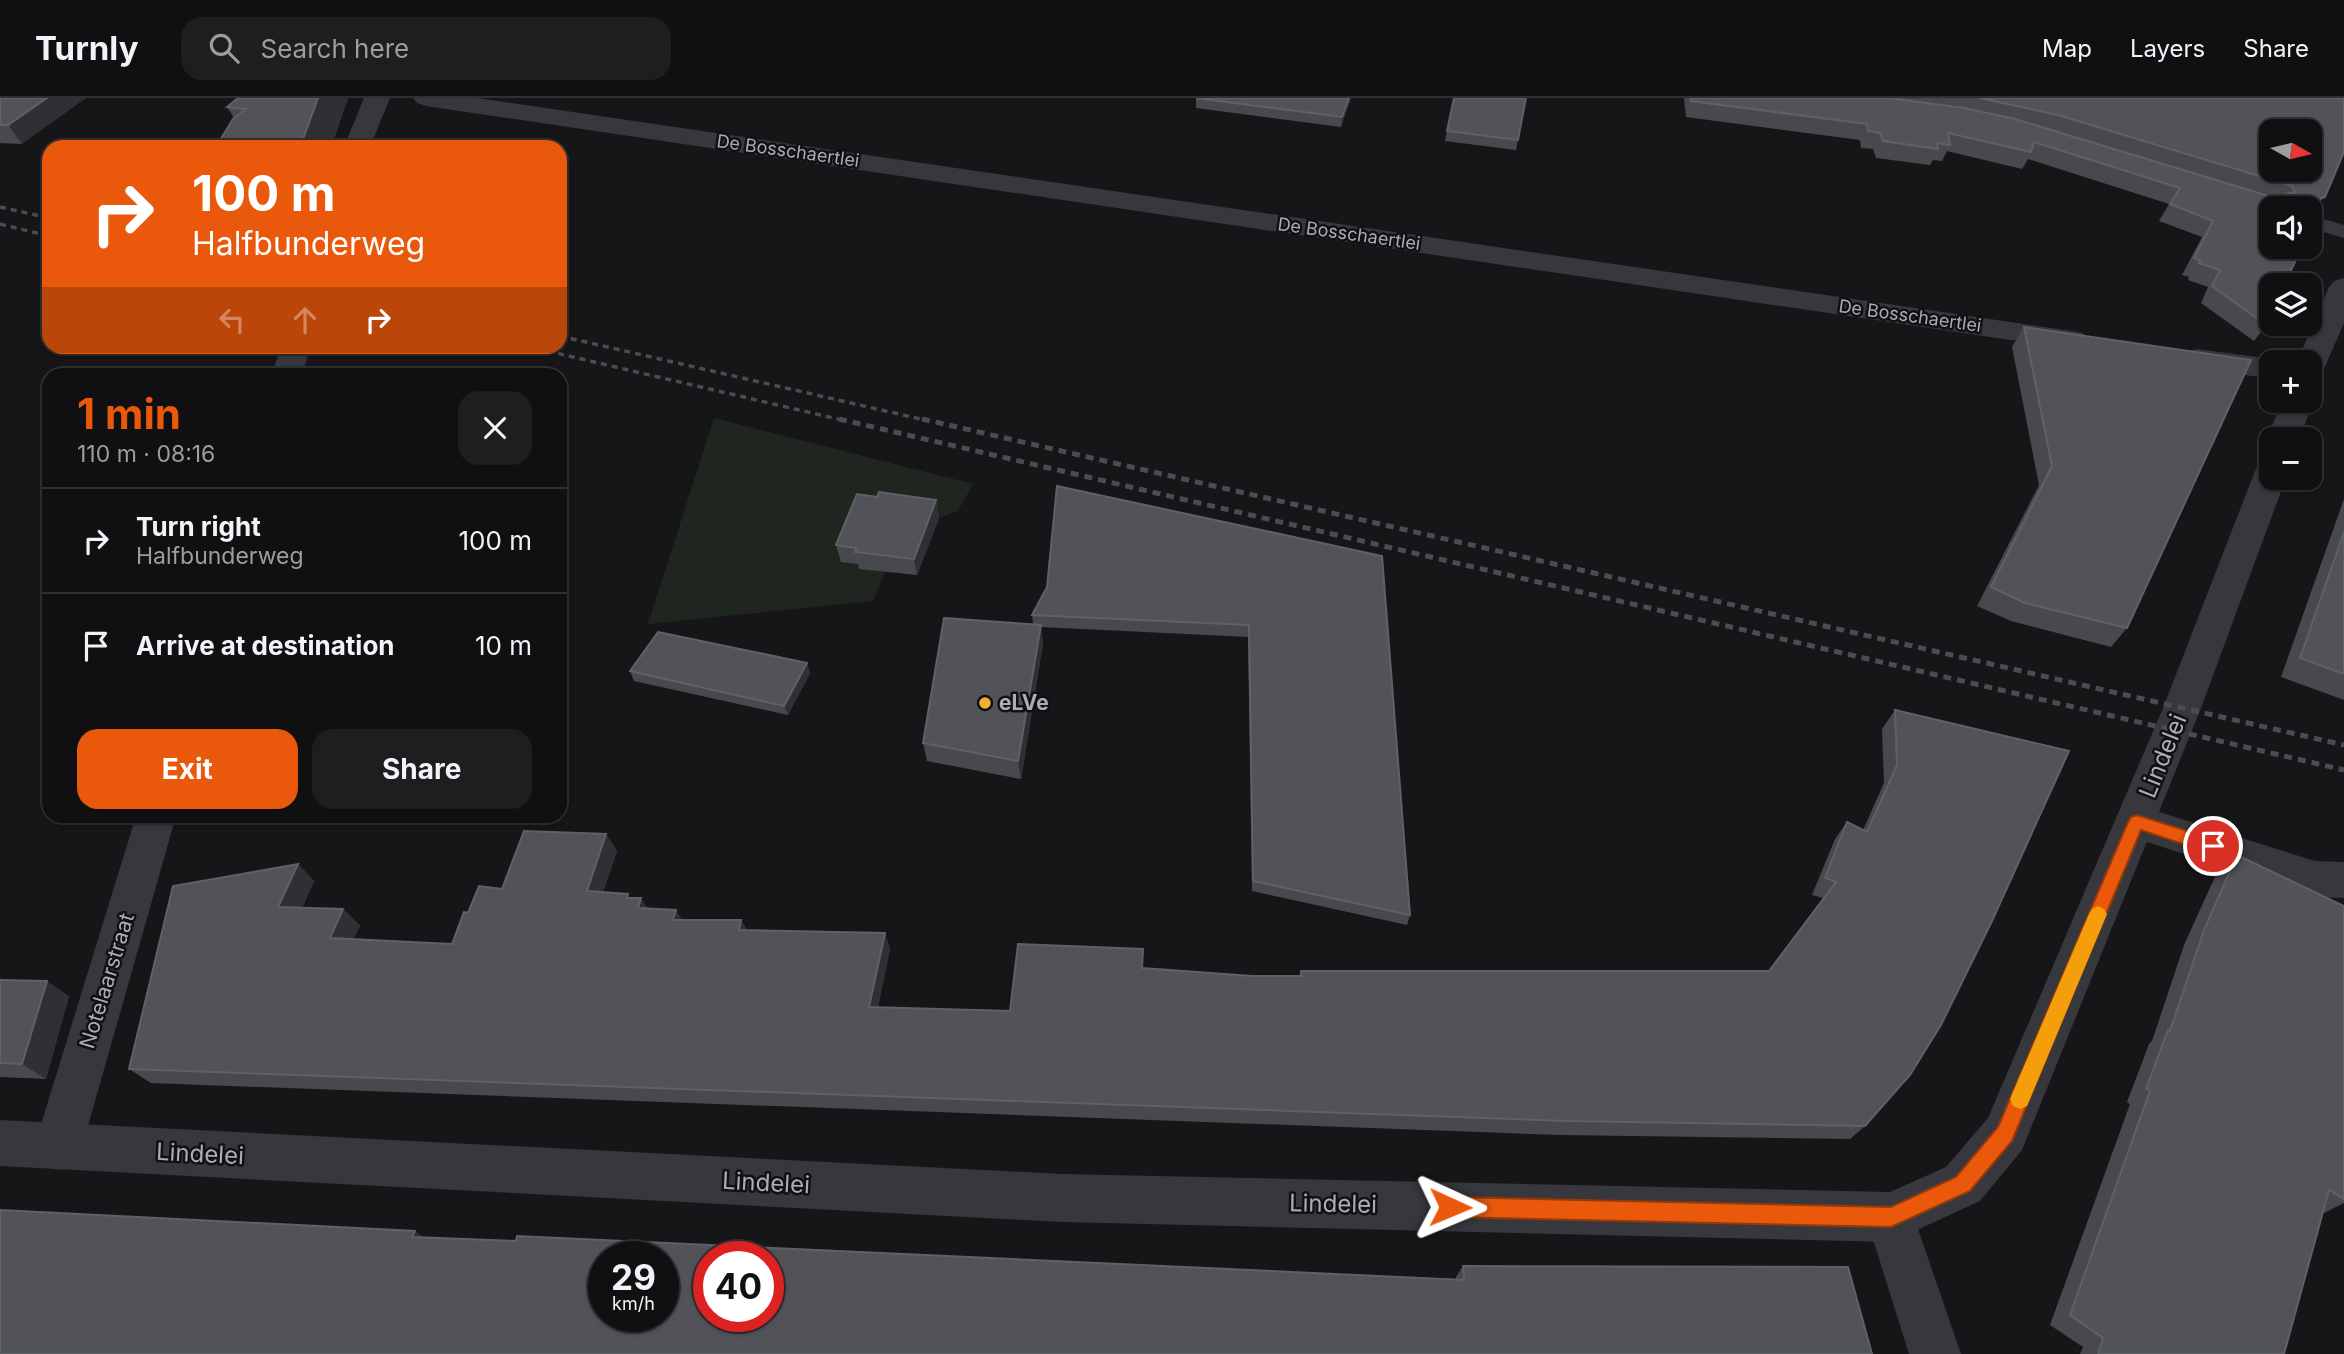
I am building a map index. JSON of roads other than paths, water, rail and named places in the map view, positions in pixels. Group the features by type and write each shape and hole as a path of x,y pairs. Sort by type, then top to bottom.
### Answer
{"street":[{"path":"360,140 377,98"},
{"name":"De Bosschaertlei","path":"426,98 2095,344"},
{"path":"2318,350 2344,287"},
{"path":"2178,356 2259,367"},
{"name":"Lindelei","path":"0,1143 1063,1198 1891,1217 1963,1184 2005,1134 2137,822 2265,490"},
{"path":"2137,822 2315,879 2344,880"},
{"name":"Notelaarstraat","path":"58,1147 154,823"},
{"path":"1891,1217 1935,1354"}],"lane":[{"path":"2322,225 2344,232"}],"railway":[{"path":"0,207 42,216"},
{"path":"0,224 42,234"},
{"path":"567,338 929,421"},
{"path":"560,354 846,421"},
{"path":"839,419 2344,770"},
{"path":"922,419 2344,745"}],"place":[{"name":"eLVe","path":"985,703"}]}
